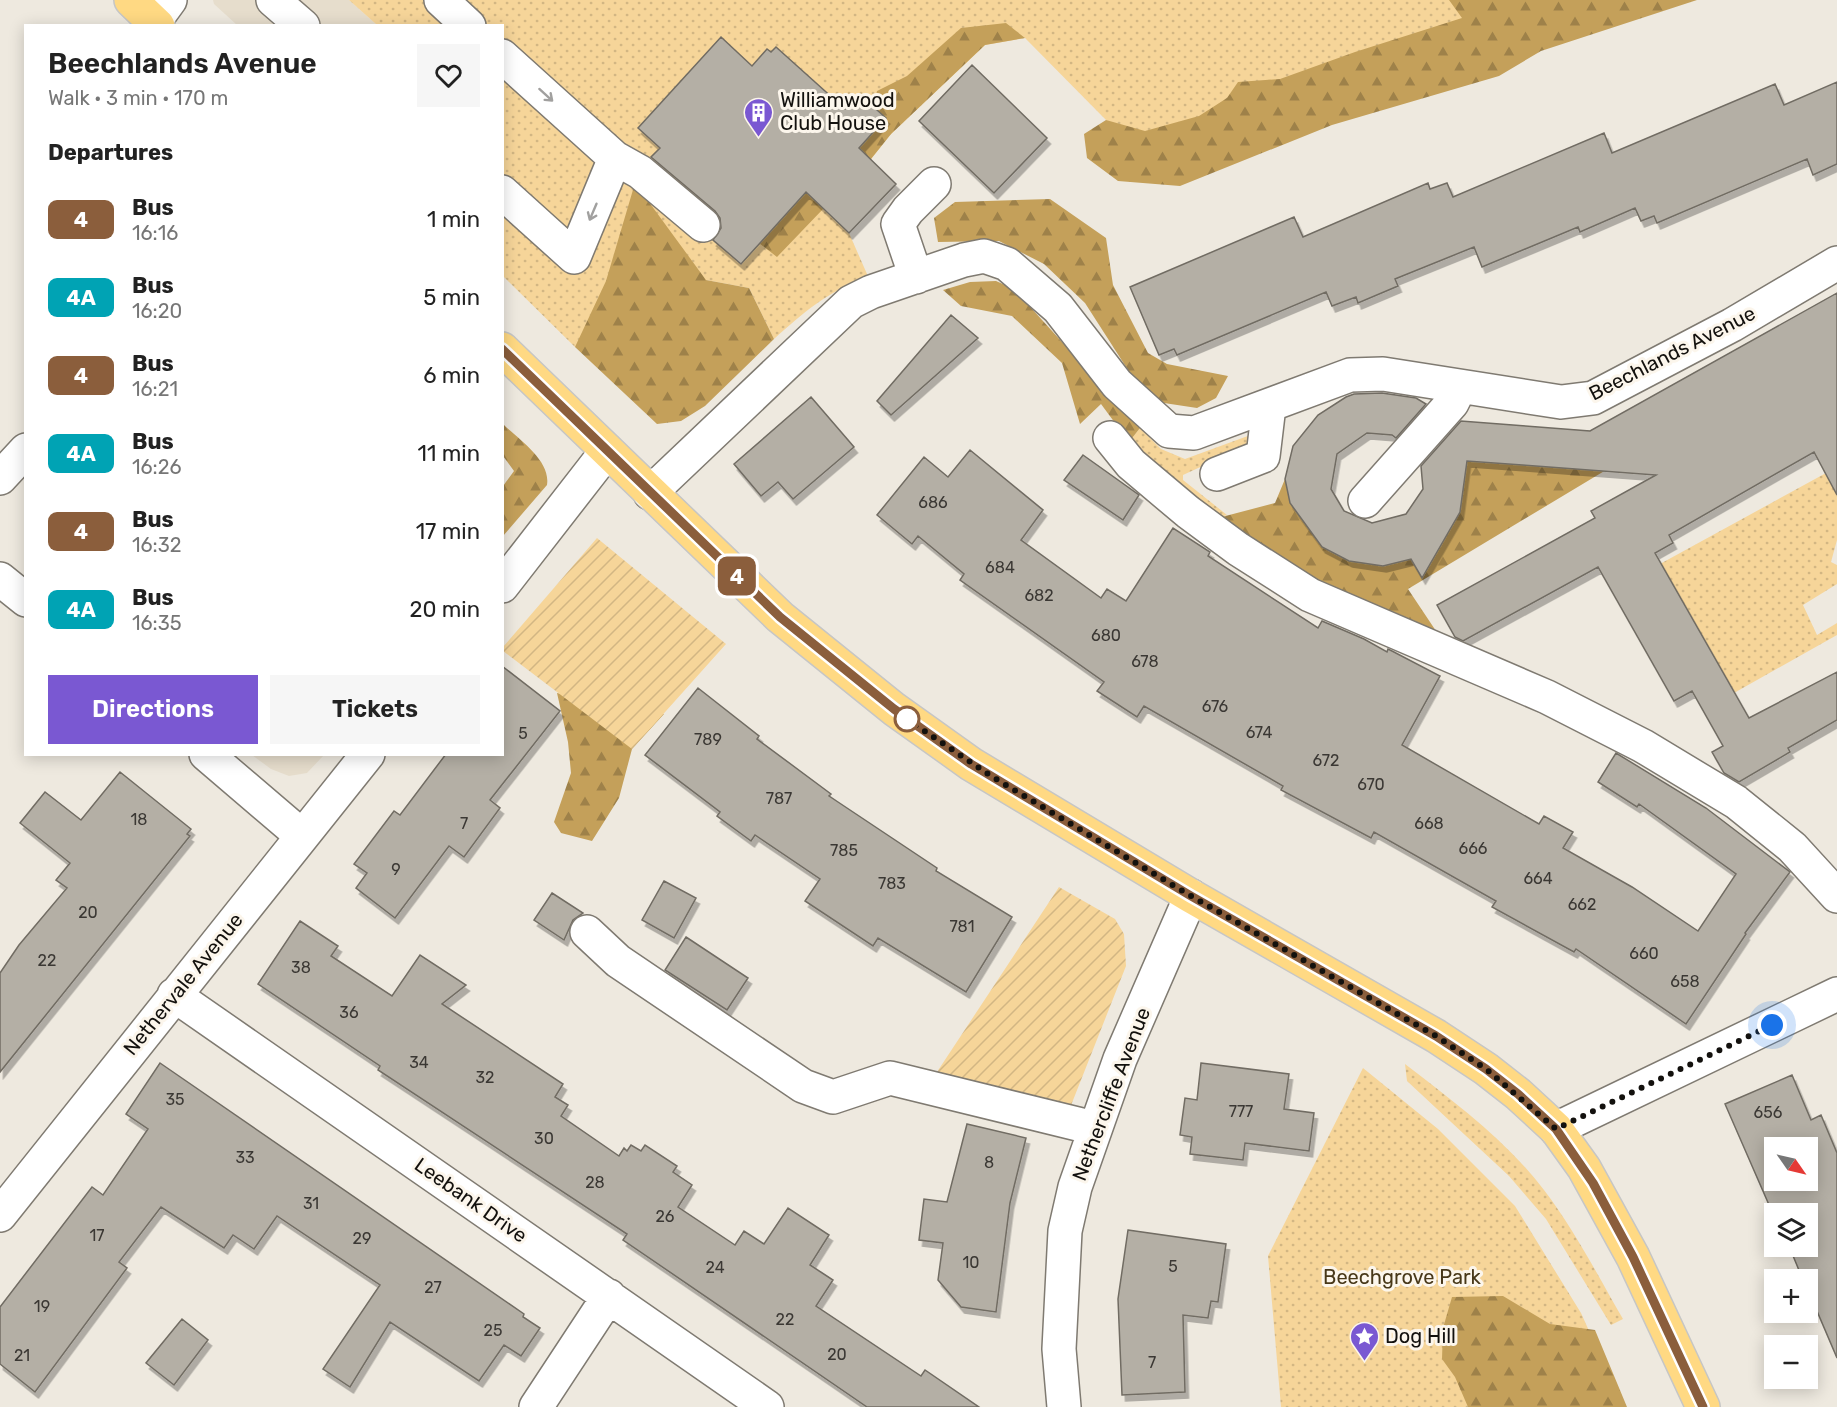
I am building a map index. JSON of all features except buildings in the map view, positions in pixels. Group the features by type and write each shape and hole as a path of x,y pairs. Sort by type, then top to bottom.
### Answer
{"main road":[{"path":"131,0 161,16"},
{"path":"504,352 809,643 894,709 971,764 1191,896 1436,1036 1486,1069 1556,1129 1590,1178 1633,1257 1703,1407"}],"street":[{"path":"273,0 301,24"},
{"path":"441,0 467,24"},
{"path":"504,58 615,158 639,172 703,225"},
{"path":"504,194 574,257 615,158"},
{"path":"916,277 900,238 898,224 933,184"},
{"name":"Beechlands Avenue","path":"650,493 851,302 871,292 984,256 1007,264 1058,308 1117,384 1169,430 1194,433 1350,375 1383,374 1562,402 1593,398 1732,325 1837,263"},
{"path":"1365,501 1452,403 1460,387"},
{"path":"1217,474 1263,456 1269,406"},
{"path":"1110,438 1131,464 1180,506 1238,549 1310,595 1547,697 1653,751 1736,802 1792,847 1837,896"},
{"path":"0,478 24,452"},
{"path":"504,583 607,452"},
{"path":"0,579 24,598"},
{"path":"208,756 302,836"},
{"name":"Nethervale Avenue","path":"6,1195 174,995 366,756"},
{"name":"Nethercliffe Avenue","path":"1064,1407 1059,1348 1065,1231 1075,1187 1120,1059 1191,896"},
{"path":"587,932 618,961 803,1086 833,1096 890,1078 1094,1128"},
{"path":"1556,1129 1837,994"},
{"name":"Leebank Drive","path":"174,995 767,1407"},
{"path":"537,1407 609,1296"}],"shaded area":[{"path":"213,0 349,0 376,24 236,24 214,4"},
{"path":"253,756 323,756 307,773 289,776 271,769"}],"green space":[{"path":"349,0 1636,0 1150,148 1106,120 1025,38 985,45 891,134 871,159 823,208 849,233 867,274 865,278 816,304 774,339 749,288 706,280 575,347 504,277 504,24 376,24"},
{"path":"1449,0 1697,0 1541,51 1499,76 1332,125 1180,186 1118,181 1087,158 1084,134 1106,120 1145,131 1199,116 1227,98 1238,82 1280,79 1462,18"},
{"path":"1006,23 1025,38 985,45 891,134 871,159 777,257 759,243 815,182 840,169 885,119 873,107 877,91 907,76 961,28"},
{"path":"635,183 706,280 749,288 774,339 705,406 681,421 657,424 575,347 606,281"},
{"path":"1050,199 1106,238 1113,285 1148,353 1167,364 1228,376 1216,398 1197,408 1164,403 1137,384 1085,303 1044,264 999,241 938,242 934,218 955,202"},
{"path":"996,281 1014,289 1140,428 1129,442 1101,404 1080,424 1062,363 1012,316 961,306 943,290 970,282"},
{"path":"504,425 539,459 547,476 547,485 504,535 504,485 514,471 504,457"},
{"path":"1140,428 1161,449 1185,459 1256,433 1259,440 1183,475 1183,480 1227,515 1214,519 1129,442"},
{"path":"1568,429 1591,431 1611,467 1408,589 1442,640 1338,599 1214,519 1275,503 1285,479 1290,503 1322,547 1349,561 1383,566 1415,558 1442,543 1460,512 1466,471 1454,436 1476,462 1565,468"},
{"path":"1837,467 1837,540 1831,562 1837,565 1837,584 1803,605 1817,635 1837,623 1837,635 1734,693 1649,570"},
{"path":"597,538 726,644 632,749 504,652 504,646"},
{"path":"557,693 664,714 632,749 619,798 592,841 561,833 554,822 571,773 568,742"},
{"path":"1059,887 1115,919 1124,934 1126,966 1068,1113 935,1075"},
{"path":"1405,1064 1479,1122 1529,1172 1565,1221 1623,1319 1611,1325 1546,1219 1509,1176 1407,1081"},
{"name":"Beechgrove Park","path":"1363,1068 1438,1129 1515,1206 1581,1313 1621,1402 1611,1407 1281,1407 1268,1256"},
{"path":"1503,1296 1550,1324 1595,1330 1627,1407 1468,1407 1455,1377 1442,1359 1443,1328 1452,1297"}],"bus line":[{"name":"4","path":"504,351 780,617 809,643 894,709 971,764 1191,896 1436,1036 1486,1069 1518,1094 1556,1129 1593,1183 1633,1257 1703,1407"}],"place":[{"name":"Williamwood Club House","path":"759,138"},
{"name":"Dog Hill","path":"1364,1362"}],"route":[{"path":"907,719 971,764 1191,896 1436,1036 1486,1069 1518,1094 1556,1129 1772,1025"}]}
